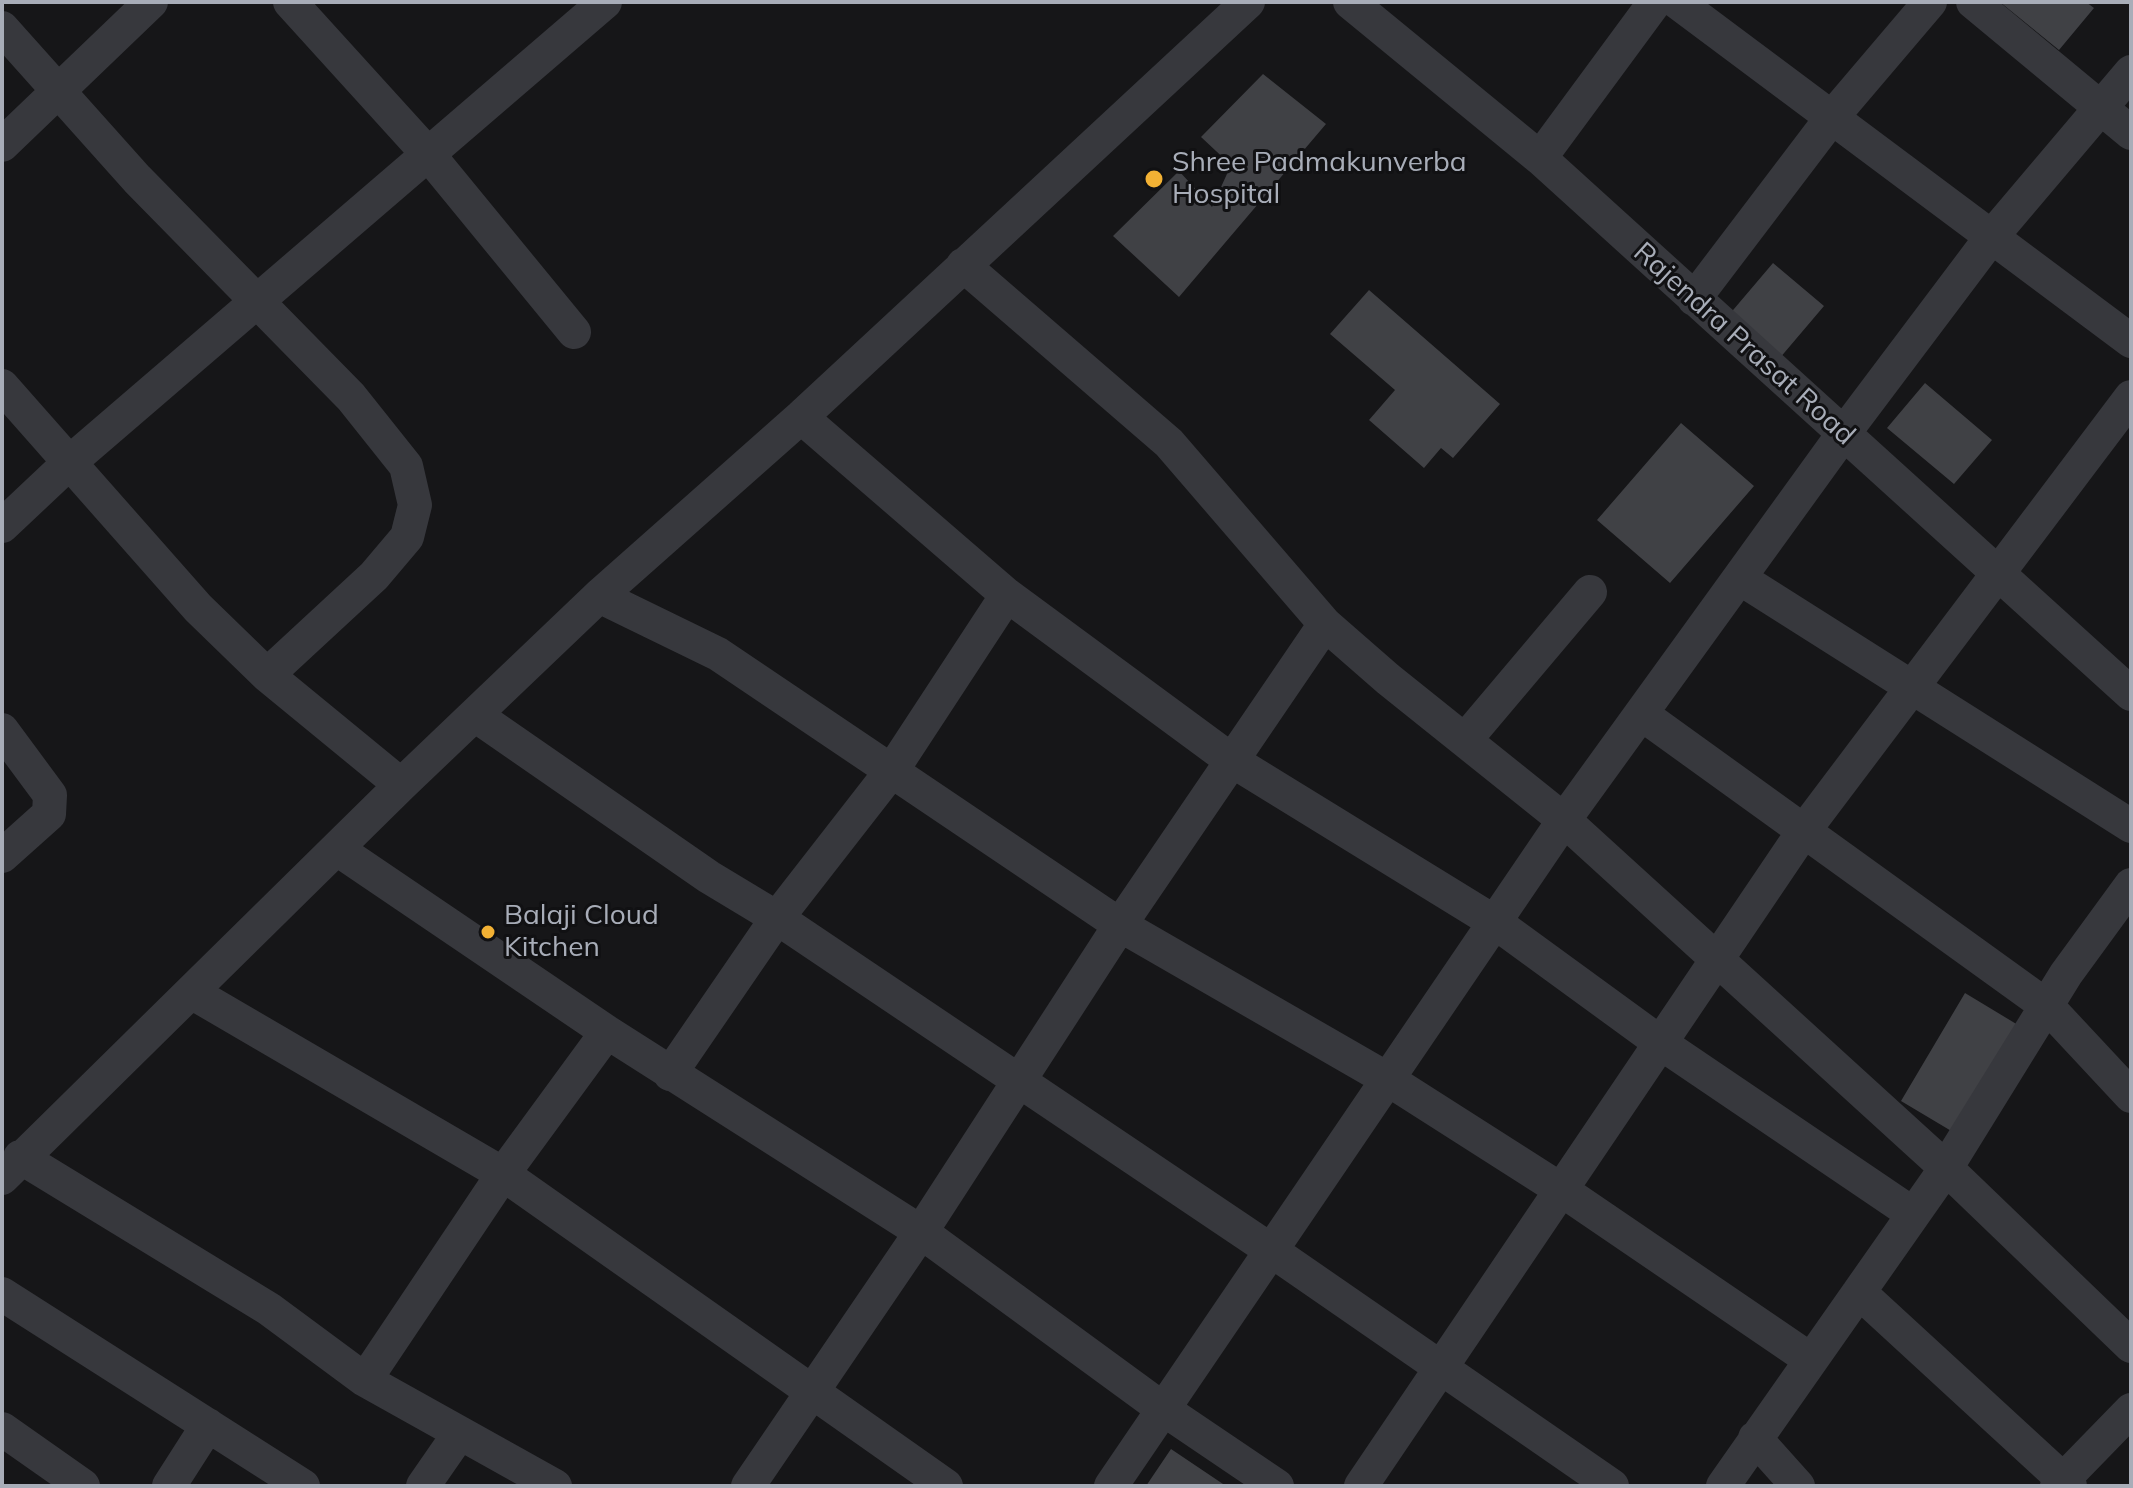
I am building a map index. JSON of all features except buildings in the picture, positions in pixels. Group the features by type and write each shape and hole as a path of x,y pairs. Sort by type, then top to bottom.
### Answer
{"street":[{"path":"2,145 151,2"},
{"path":"290,2 428,154 574,332"},
{"path":"2,526 70,462 605,2"},
{"path":"555,1486 365,1380 269,1309 11,1168 193,993 401,785 599,596 801,417 1248,2"},
{"name":"Rajendra Prasat Road","path":"1350,2 1540,158 1999,574 2125,675"},
{"path":"1540,158 1655,2"},
{"path":"1677,2 2131,341"},
{"path":"1694,299 1833,116 1930,2"},
{"path":"1973,2 2131,133"},
{"path":"2,28 137,179 351,397 406,466 415,505 407,537 374,576 267,675"},
{"path":"1111,1486 1564,820 1643,715 1844,433 1993,235 2131,72"},
{"path":"963,265 1169,443 1325,624 1564,820 1946,1168 2131,1346"},
{"path":"2,386 198,608 267,675 401,785"},
{"path":"1361,1486 1803,832 2131,397"},
{"path":"801,417 1007,595 1231,760 1496,923 1662,1044 1913,1214"},
{"path":"1741,579 2131,826"},
{"path":"1465,740 1590,592"},
{"path":"670,1074 777,918 893,769 1007,595"},
{"path":"599,596 718,654 893,769 1120,925 1389,1080 1563,1191 1811,1360"},
{"path":"748,1486 921,1232 1120,925 1325,624"},
{"path":"475,715 709,877 777,918 1272,1251 1612,1486"},
{"path":"1643,715 2048,1007 2131,1096"},
{"path":"2,730 50,795 49,814 2,856"},
{"path":"337,849 670,1074 921,1232 1163,1409 1277,1486"},
{"path":"1723,1486 1946,1168 2066,974 2131,885"},
{"path":"193,993 503,1174 946,1486"},
{"path":"365,1380 503,1174 607,1032"},
{"path":"1859,1292 2063,1484 2131,1410"},
{"path":"2,1294 303,1486"},
{"path":"169,1486 208,1425"},
{"path":"2,1429 83,1486"},
{"path":"423,1486 459,1434"},
{"path":"1755,1438 1798,1486"}],"place":[{"name":"Shree Padmakunverba Hospital","path":"1154,179"},
{"name":"Balaji Cloud Kitchen","path":"488,932"}]}
